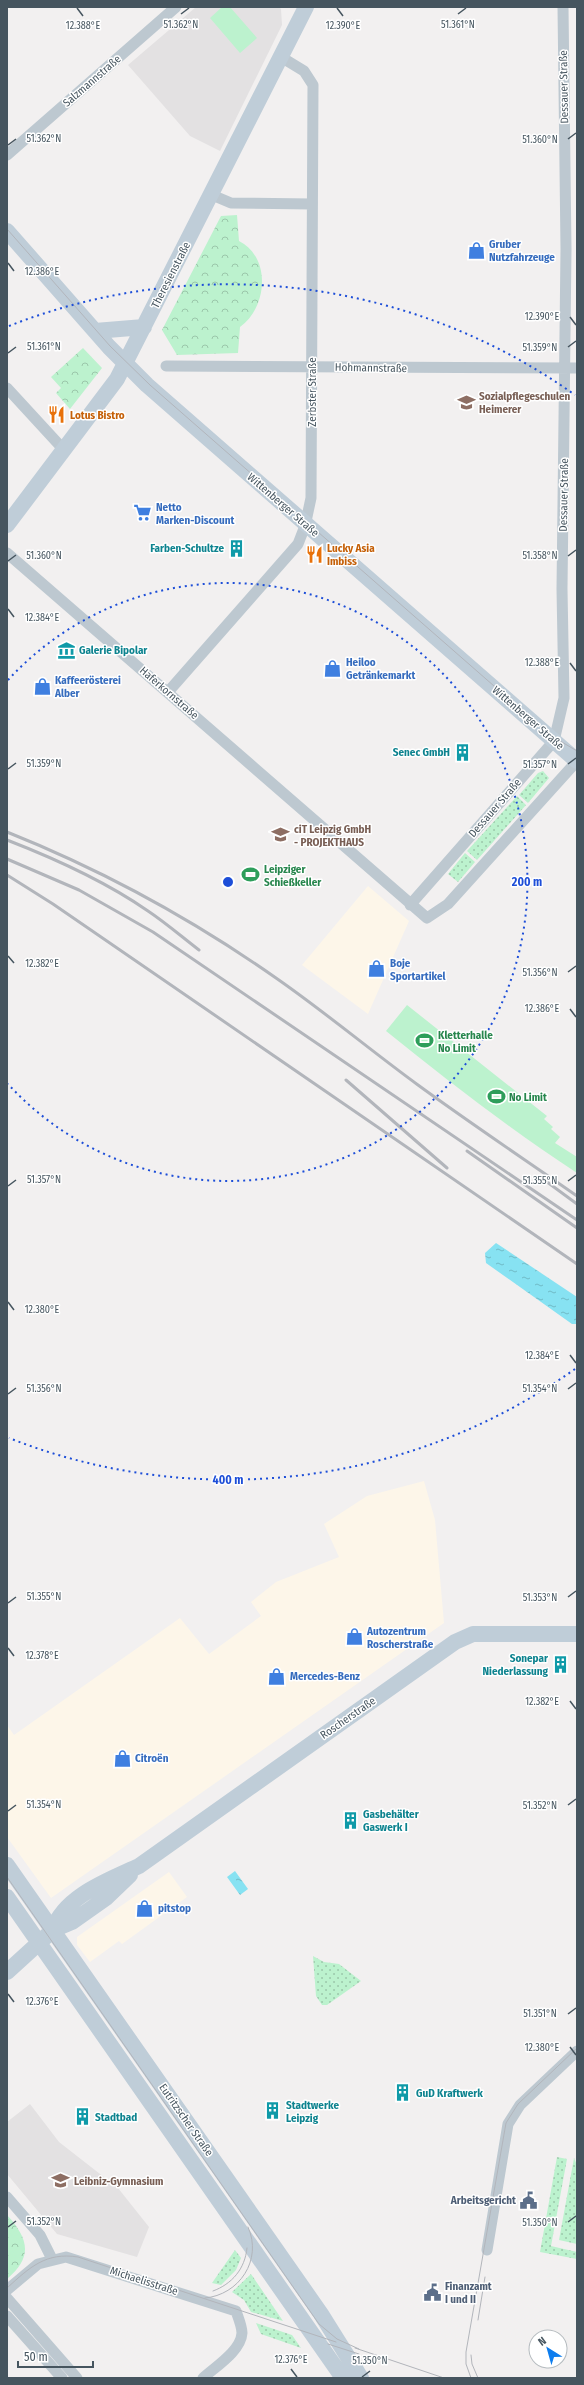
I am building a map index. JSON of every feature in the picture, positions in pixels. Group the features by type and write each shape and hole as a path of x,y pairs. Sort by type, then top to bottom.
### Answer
{"main road":[{"name":"Theresienstraße","path":"7,525 117,379 212,195 306,7"},
{"name":"Wittenberger Straße","path":"7,231 94,331 125,364 305,524 576,760"},
{"path":"94,331 144,327"},
{"name":"Roscherstraße","path":"7,1972 52,1930 56,1919 63,1910 97,1885 139,1866 463,1638 473,1634 577,1634"},
{"name":"Eutritzscher Straße","path":"7,1865 317,2307 361,2378"},
{"name":"Eutritzscher Straße","path":"7,1897 343,2378"}],"street":[{"name":"Salzmannstraße","path":"7,155 176,7"},
{"name":"Dessauer Straße","path":"410,905 554,741 564,690 562,589 565,368 563,7"},
{"name":"Zerbster Straße","path":"168,692 298,544 305,524 311,498 314,93 310,78 302,69 281,56"},
{"path":"212,195 231,203 312,204"},
{"name":"Hohmannstraße","path":"166,366 577,368"},
{"path":"7,388 64,450"},
{"name":"Haferkornstraße","path":"7,553 168,692 410,905"},
{"path":"410,905 427,918 448,904 576,760"},
{"path":"487,2250 508,2124 520,2105 577,2051"},
{"path":"7,2197 40,2235 52,2259 38,2264 7,2290"},
{"name":"Michaelisstraße","path":"52,2259 66,2257 78,2260 236,2311 242,2332 233,2351 203,2378"},
{"path":"7,2298 77,2378"},
{"path":"7,2316 62,2378"}],"shaded area":[{"path":"196,7 279,7 281,9 282,25 220,151 190,136 128,65"},
{"path":"368,886 409,921 368,1014 302,965"},
{"path":"424,1481 435,1520 444,1623 51,1898 7,1837 7,1725 14,1735 180,1618 209,1654 261,1616 251,1602 276,1582 339,1557 324,1524 367,1496"},
{"name":"pitstop","path":"169,1872 187,1897 122,1944 119,1941 90,1962 77,1945 77,1937"},
{"name":"Leibniz-Gymnasium","path":"30,2104 59,2142 118,2188 149,2227 137,2257 57,2234 7,2174 7,2122"}],"green space":[{"path":"222,7 230,7 257,38 240,53 210,18"},
{"path":"237,215 239,241 250,249 257,259 261,271 262,283 256,308 249,319 240,327 238,353 177,355 162,330 221,216"},
{"path":"83,348 102,368 70,409 56,393 61,388 51,377"},
{"path":"543,771 549,778 528,803 519,795 538,773"},
{"path":"517,796 526,805 477,860 467,851"},
{"path":"465,853 475,862 458,882 448,874"},
{"name":"No Limit","path":"407,1005 547,1116 544,1119 553,1127 551,1129 560,1137 555,1143 577,1157 577,1173 480,1104 386,1031"},
{"path":"313,1956 324,1962 339,1964 361,1981 327,2005 322,2005 316,1996"},
{"path":"557,2157 567,2159 551,2246 577,2252 577,2259 540,2252"},
{"path":"574,2158 577,2165 577,2244 559,2240"},
{"path":"7,2215 20,2232 24,2240 25,2248 21,2263 7,2279"},
{"path":"235,2250 241,2258 236,2270 221,2285 212,2283"},
{"path":"251,2274 283,2321 251,2312 244,2300 232,2292"},
{"path":"256,2323 292,2335 301,2348 261,2334"}],"water":[{"path":"496,1243 577,1297 577,1324 572,1324 486,1263 485,1253"},
{"path":"235,1871 248,1889 240,1895 227,1877"}],"tram line":[{"path":"7,229 110,346 150,385 550,735 577,751"},
{"path":"7,1877 319,2324 337,2339 359,2349"},
{"path":"471,2378 466,2364 466,2352 506,2123 518,2104 577,2048"},
{"path":"205,2298 228,2290 238,2283 245,2274 250,2263 252,2252 252,2239 248,2227"},
{"path":"213,2291 232,2280 236,2275 244,2263 247,2248"},
{"path":"7,2288 31,2268 48,2259 67,2256 78,2257 336,2342"},
{"path":"478,2320 485,2277"},
{"path":"328,2344 359,2354"},
{"path":"355,2348 444,2378"},
{"path":"471,2355 472,2364 478,2378"}],"railway":[{"path":"7,832 112,879 179,916 244,956 294,991 418,1085 577,1196"},
{"path":"7,840 62,863 115,890 168,925 199,950"},
{"path":"7,859 79,890 153,932 577,1220"},
{"path":"7,875 53,904 577,1264"},
{"path":"346,1080 447,1168"},
{"path":"467,1151 577,1228"},
{"path":"543,1179 577,1204"}],"place":[{"name":"Gruber Nutzfahrzeuge","path":"476,250"},
{"name":"Sozialpflegeschulen Heimerer","path":"466,402"},
{"name":"Lotus Bistro","path":"57,415"},
{"name":"Netto Marken-Discount","path":"143,513"},
{"name":"Farben-Schultze","path":"237,548"},
{"name":"Lucky Asia Imbiss","path":"314,554"},
{"name":"Galerie Bipolar","path":"66,650"},
{"name":"Heiloo Getränkemarkt","path":"333,668"},
{"name":"Kaffeerösterei Alber","path":"42,686"},
{"name":"Senec GmbH","path":"463,752"},
{"name":"ciT Leipzig GmbH - PROJEKTHAUS","path":"281,835"},
{"name":"Leipziger Schießkeller","path":"251,875"},
{"name":"Boje Sportartikel","path":"377,969"},
{"name":"Kletterhalle No Limit","path":"425,1041"},
{"name":"No Limit","path":"496,1097"},
{"name":"Autozentrum Roscherstraße","path":"354,1637"},
{"name":"Sonepar Niederlassung","path":"561,1664"},
{"name":"Mercedes-Benz","path":"277,1676"},
{"name":"Citroën","path":"122,1758"},
{"name":"Gasbehälter Gaswerk I","path":"350,1820"},
{"name":"pitstop","path":"145,1908"},
{"name":"GuD Kraftwerk","path":"403,2093"},
{"name":"Stadtwerke Leipzig","path":"273,2111"},
{"name":"Stadtbad","path":"82,2117"},
{"name":"Leibniz-Gymnasium","path":"61,2181"},
{"name":"Arbeitsgericht","path":"529,2200"},
{"name":"Finanzamt I und II","path":"432,2292"}]}
